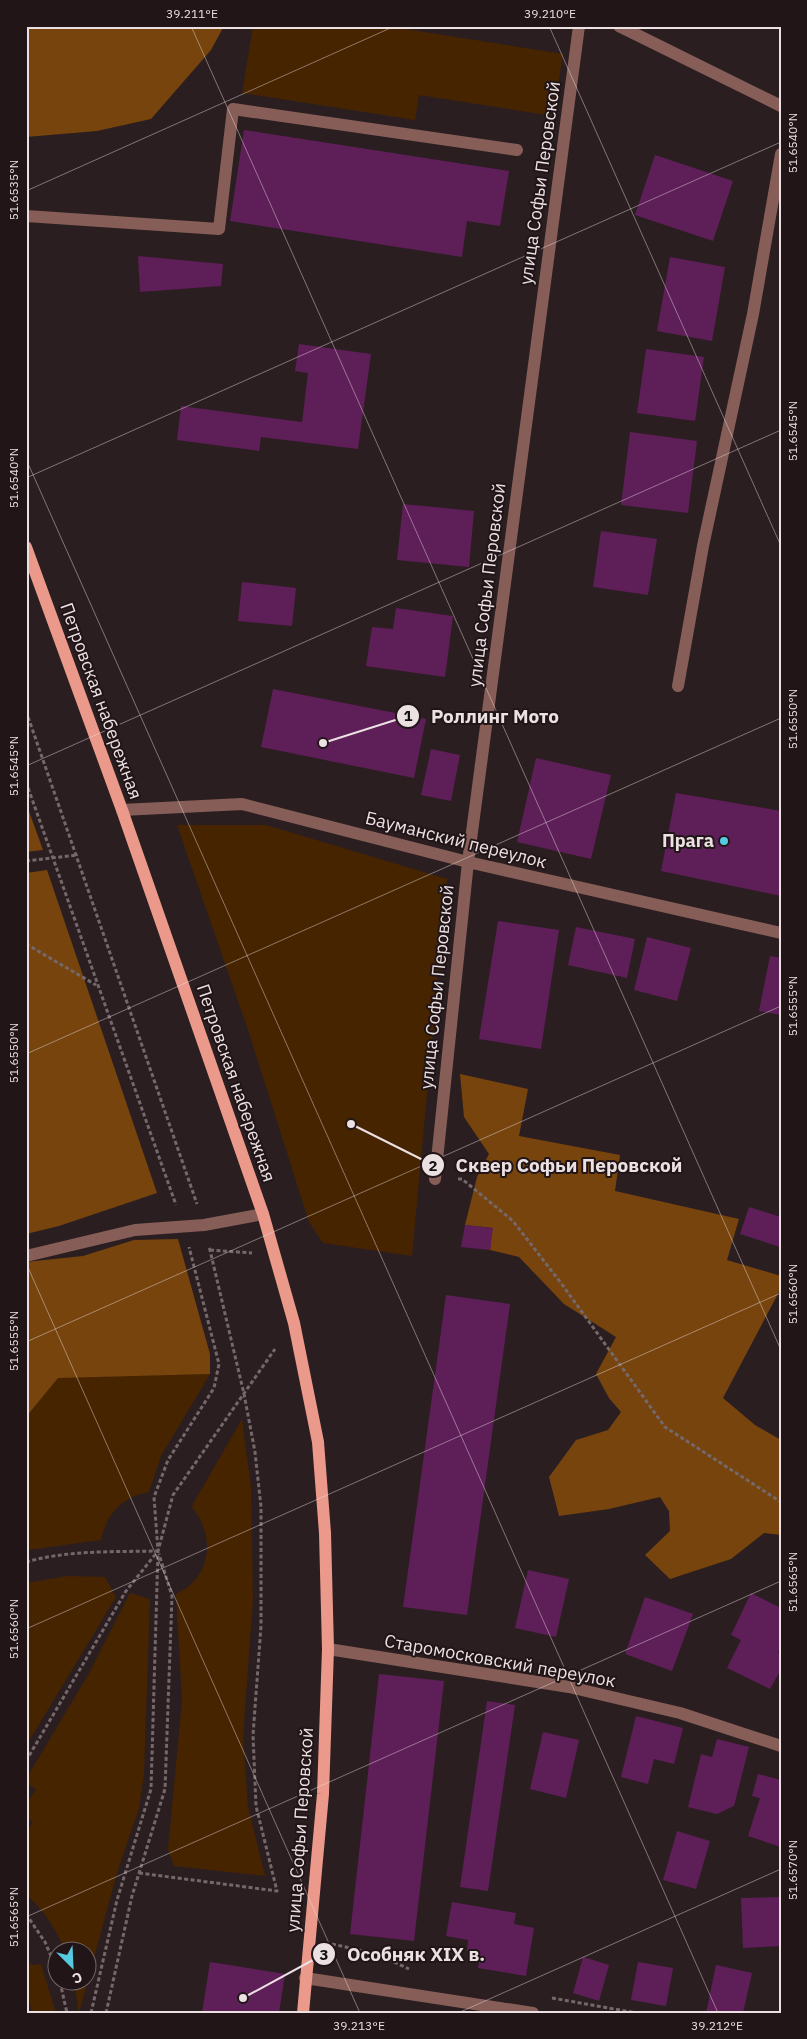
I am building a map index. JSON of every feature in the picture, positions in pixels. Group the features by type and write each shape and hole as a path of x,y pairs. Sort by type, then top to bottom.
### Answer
{"main road":[{"name":"Петровская набережная","path":"26,547 122,810 263,1214 294,1323 318,1442 325,1533 328,1649"},
{"name":"улица Софьи Перовской","path":"302,2013 323,1794 328,1649"}],"street":[{"name":"улица Софьи Перовской","path":"435,1178 468,862 579,26"},
{"path":"619,26 781,106"},
{"path":"26,216 218,229 234,109 517,150"},
{"path":"678,686 703,546 753,314 781,154"},
{"name":"Бауманский переулок","path":"122,810 242,804 468,862 781,933"},
{"path":"26,1256 135,1230 204,1225 263,1214"},
{"name":"Старомосковский переулок","path":"328,1649 569,1687 680,1714 781,1746"},
{"path":"305,1978 533,2013"}],"path":[{"path":"26,711 78,855 204,1225 244,1394 255,1452 261,1508 261,1626 252,1735 256,1806 278,1891 139,1873"},
{"path":"26,782 183,1226 219,1364 214,1388 168,1460 154,1497 158,1551 151,1789 117,1900 91,2013"},
{"path":"26,861 78,855"},
{"path":"26,944 97,985"},
{"path":"435,1178 462,1179 513,1221 573,1299 665,1427 781,1502"},
{"path":"26,1761 126,1591 158,1551 173,1495 294,1323"},
{"path":"26,1562 39,1558 101,1552 158,1551"},
{"path":"106,2013 139,1873 165,1789 172,1596 158,1551"},
{"path":"26,1914 48,1949"},
{"path":"310,1939 377,1954"},
{"path":"62,1992 66,2013"}],"shaded area":[{"path":"26,26 224,26 211,50 151,119 97,131 26,137"},
{"path":"253,26 386,26 563,54 553,116 419,95 415,120 242,93"},
{"path":"26,803 43,850 26,852"},
{"path":"177,825 266,825 447,879 412,1256 323,1243 309,1222 247,1027"},
{"path":"47,870 157,1193 59,1226 26,1234 26,873"},
{"path":"460,1074 528,1089 519,1136 620,1155 615,1191 739,1219 727,1260 781,1276 781,1288 723,1398 755,1425 781,1440 781,1535 764,1533 731,1559 670,1579 645,1555 670,1531 669,1511 660,1497 609,1509 559,1516 549,1477 576,1440 608,1430 621,1412 609,1398 596,1374 616,1337 564,1304 519,1257 490,1250 492,1228 465,1225 477,1177 489,1154 464,1117"},
{"path":"178,1239 210,1354 210,1374 58,1378 26,1417 26,1262 83,1256 134,1240"},
{"path":"210,1374 161,1456 149,1492 131,1498 117,1508 107,1522 101,1540 28,1550 26,1546 26,1417 58,1377"},
{"path":"242,1419 251,1487 253,1599 243,1737 248,1807 265,1876 174,1866 168,1849 182,1701 176,1594 188,1587 197,1577 206,1555 207,1542 204,1530 192,1507 193,1504"},
{"path":"68,1576 105,1577 116,1597 26,1746 26,1583"},
{"path":"130,1593 150,1599 144,1774 139,1808 117,1873 98,1943 61,1942 49,1920 26,1894 26,1833 33,1822 26,1817 26,1805 36,1789 26,1783 26,1779 88,1675"},
{"path":"26,1961 32,1965 41,1964 55,2010 50,2013 32,2013 26,1988"},
{"path":"76,1992 84,1992 79,2013"}],"building":[{"path":"244,130 509,171 500,226 467,221 462,257 230,221"},
{"path":"655,155 733,181 713,241 635,215"},
{"path":"138,256 223,264 221,286 140,292"},
{"path":"670,257 725,267 712,341 657,331"},
{"path":"299,344 371,354 358,449 261,437 259,451 177,440 181,406 302,422 308,373 295,371"},
{"path":"646,349 704,357 695,421 637,413"},
{"path":"630,432 697,441 688,513 621,505"},
{"path":"403,504 474,511 469,567 397,560"},
{"path":"601,531 657,539 648,595 593,587"},
{"path":"242,582 296,588 292,626 238,621"},
{"path":"396,608 453,616 445,677 366,666 372,627 393,629"},
{"path":"273,689 426,719 414,778 261,747"},
{"path":"431,749 460,755 451,801 421,795"},
{"path":"536,758 611,775 591,859 517,842"},
{"name":"Прага","path":"676,793 781,811 781,896 661,871"},
{"path":"498,921 559,930 541,1049 479,1039"},
{"path":"576,927 635,939 627,978 568,965"},
{"path":"647,937 691,948 677,1001 634,990"},
{"path":"770,956 781,958 781,1015 759,1011"},
{"path":"749,1207 781,1217 780,1247 740,1234"},
{"path":"465,1225 493,1228 490,1250 461,1247"},
{"path":"446,1295 510,1304 467,1615 403,1607"},
{"path":"528,1570 569,1579 556,1637 515,1628"},
{"path":"751,1593 781,1608 781,1646 778,1652 781,1654 781,1669 770,1689 727,1668 741,1640 731,1635"},
{"path":"645,1597 693,1614 672,1671 625,1654"},
{"path":"379,1674 444,1681 414,1941 350,1934"},
{"path":"487,1701 515,1705 488,1891 460,1887"},
{"path":"636,1716 683,1728 674,1764 654,1759 648,1784 621,1777"},
{"path":"543,1732 579,1740 566,1798 530,1789"},
{"path":"717,1739 749,1747 734,1806 717,1814 688,1807 701,1754 712,1757"},
{"path":"758,1774 781,1780 781,1847 748,1836 760,1798 752,1796"},
{"path":"677,1831 710,1841 696,1889 663,1880"},
{"path":"781,1897 781,1946 743,1948 741,1898"},
{"path":"452,1902 516,1913 514,1924 534,1928 526,1976 478,1968 480,1954 467,1951 468,1940 446,1936"},
{"path":"583,1957 609,1965 599,2001 573,1993"},
{"path":"210,1962 285,1974 279,2013 202,2013"},
{"path":"638,1962 673,1968 666,2006 631,2000"},
{"path":"716,1965 752,1973 743,2013 706,2013"}],"place":[{"name":"Роллинг Мото","path":"323,743"},
{"name":"Прага","path":"724,841"},
{"name":"Сквер Софьи Перовской","path":"351,1124"},
{"name":"Особняк XIX в.","path":"243,1998"}]}
